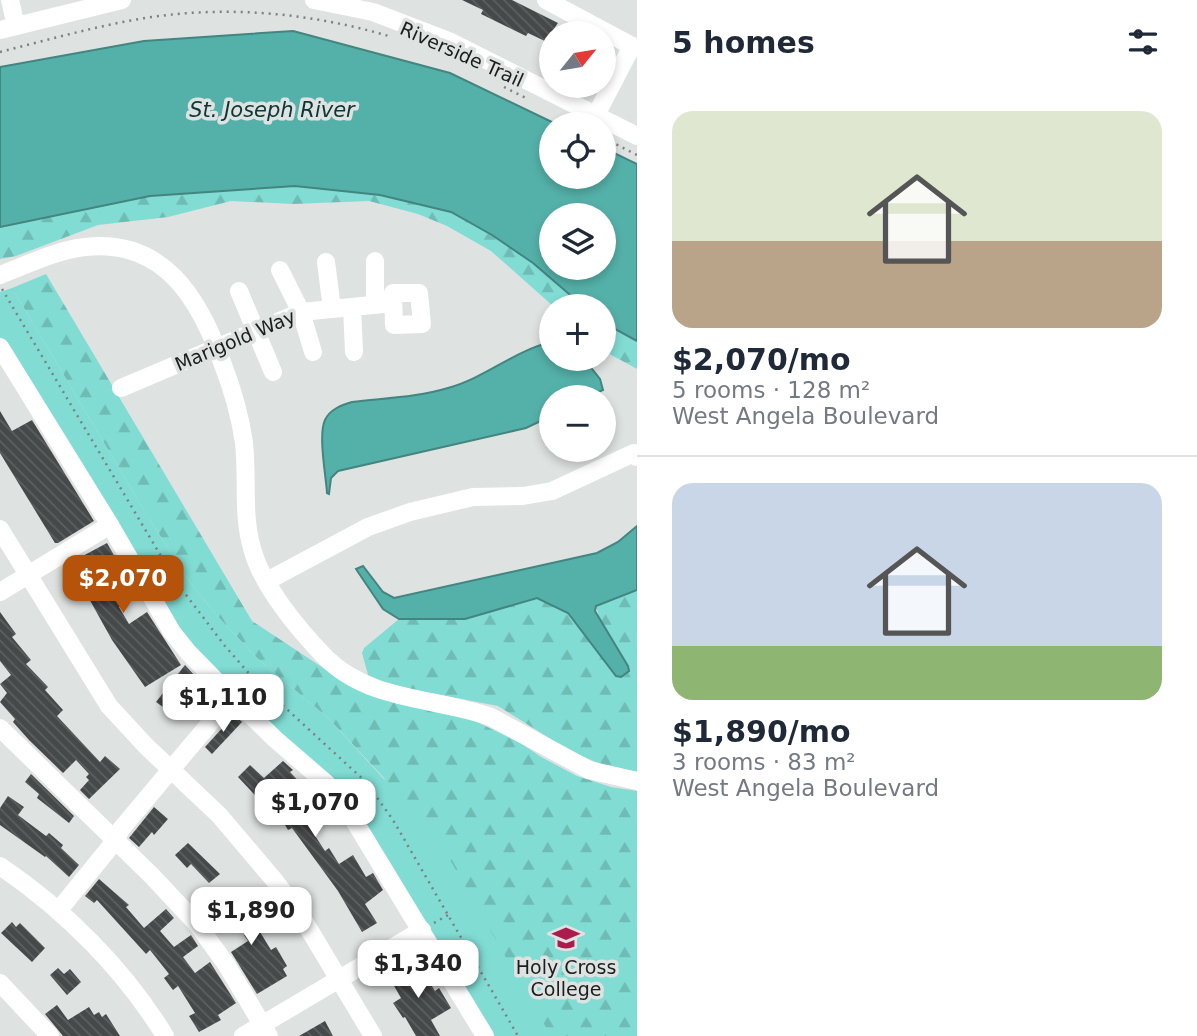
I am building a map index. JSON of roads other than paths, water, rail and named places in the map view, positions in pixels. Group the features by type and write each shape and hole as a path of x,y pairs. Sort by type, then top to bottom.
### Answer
{"street":[{"path":"10,0 8,28 122,0"},
{"path":"314,0 373,12 451,42 590,112"},
{"path":"545,0 634,47 598,112"},
{"path":"616,125 637,136"},
{"path":"0,275 62,252 85,247 121,248 158,263 178,280 194,299 217,347 240,419 247,476 247,527 252,550 267,581 287,612 324,656 360,683 391,694 483,714 589,770 637,781"},
{"name":"Marigold Way","path":"121,388 301,312 384,304 374,261"},
{"path":"326,262 332,309"},
{"path":"280,270 301,312 313,352"},
{"path":"239,291 273,372"},
{"path":"352,307 355,352"},
{"path":"0,347 110,525 172,632 232,697 326,783 344,804 485,1036"},
{"path":"267,581 368,527 410,512 473,497 523,496 552,491 636,449"},
{"path":"0,593 110,525"},
{"path":"0,529 109,706 127,727 219,815 275,881 301,916 373,1036"},
{"path":"58,911 115,841 121,829 232,697"},
{"path":"0,728 197,923 226,964 266,1030"},
{"path":"0,866 58,911 82,934 118,973 165,1036"},
{"path":"243,1036 266,1030 339,979 422,930"},
{"path":"0,983 50,1036"}],"water":[{"name":"St. Joseph River","path":"293,31 450,73 539,116 539,189 616,189 616,154 637,164 637,341 616,330 616,294 569,294 553,280 616,280 616,203 539,203 539,268 492,235 451,212 380,195 295,186 150,196 0,227 0,67 144,41"},
{"path":"537,346 539,371 594,371 602,385 539,385 539,422 526,428 338,471 331,478 329,494 327,493 322,435 325,420 333,410 352,402 413,395 462,384"},
{"path":"637,526 637,590 596,606 595,611 628,666 629,671 621,677 616,676 568,613 537,598 465,619 399,619 383,609 356,569 363,566 383,592 394,598 597,553 618,542"}],"place":[{"name":"Holy Cross College","path":"566,938"}]}
